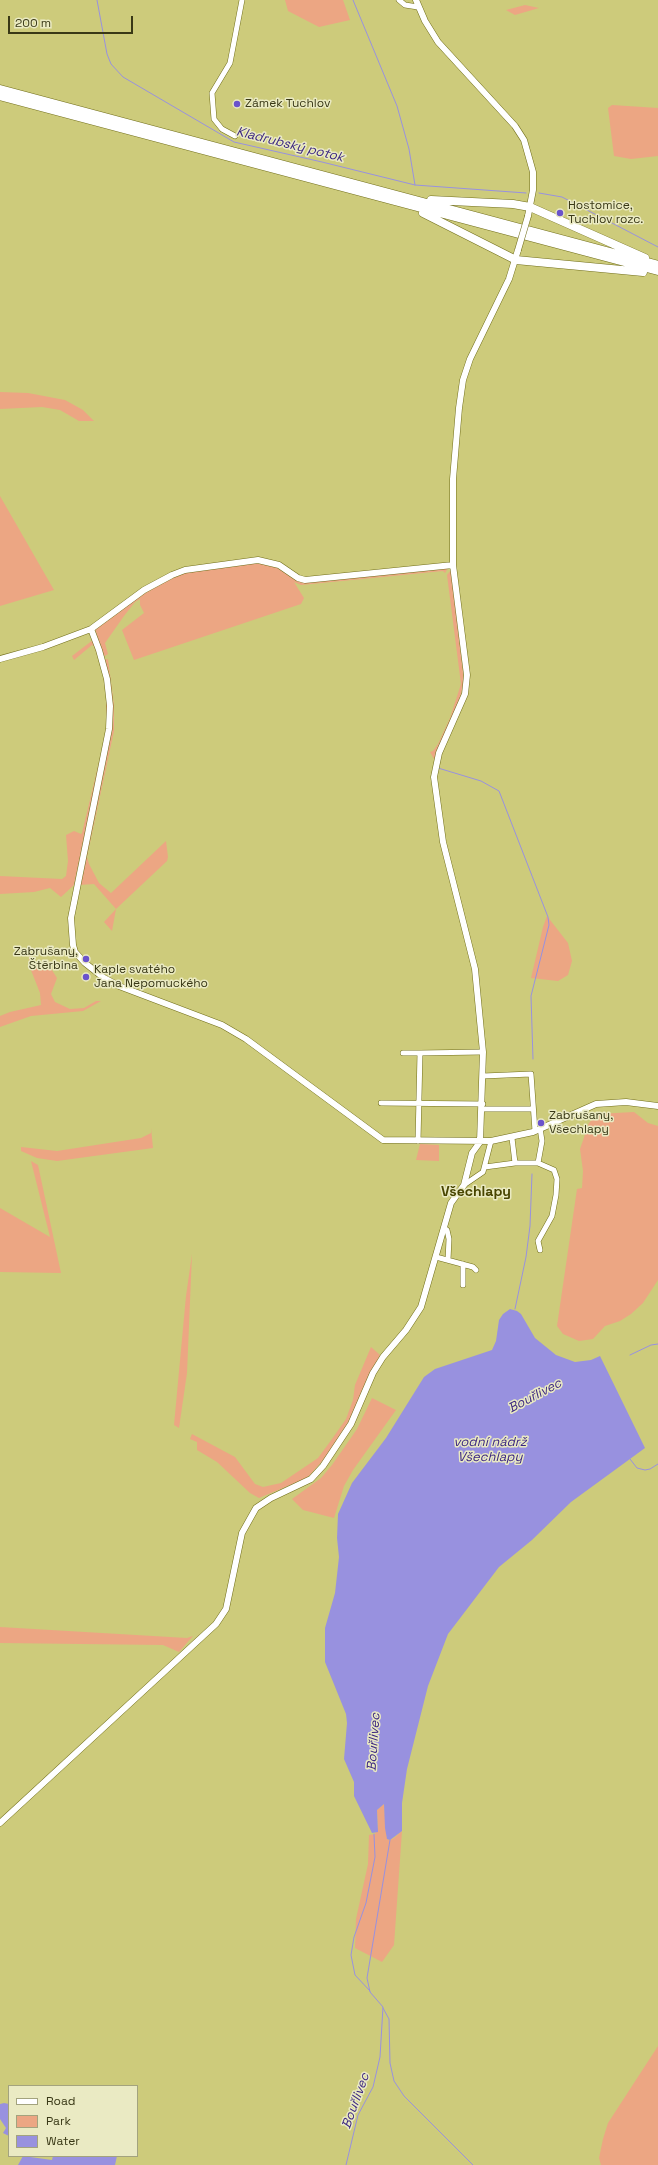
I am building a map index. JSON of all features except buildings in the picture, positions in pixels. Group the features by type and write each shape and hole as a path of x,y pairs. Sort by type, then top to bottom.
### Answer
{"highway":[{"path":"0,89 658,272"},
{"path":"0,96 405,201 658,264"},
{"path":"405,201 530,207 556,217 658,264"},
{"path":"405,201 516,260 658,272"}],"street":[{"path":"235,136 222,129 214,119 212,94 230,63 242,0"},
{"path":"399,0 405,5 418,7"},
{"path":"0,1823 216,1624 226,1609 242,1533 256,1508 271,1498 311,1479 323,1466 351,1424 373,1373 383,1356 406,1330 421,1307 451,1203 464,1185 472,1153 480,1142 483,1052 475,969 443,842 434,777 439,753 465,694 467,676 453,565 453,479 458,408 463,380 470,359 509,279 516,260 530,207 533,172 524,140 515,126 438,42 418,7 416,0"},
{"path":"0,659 43,647 91,629 144,590 172,575 185,570 258,560 279,565 298,578 305,580 453,565"},
{"path":"91,629 100,650 107,679 110,706 109,729 71,918 71,936 75,952 85,963 104,978 119,986 222,1025 246,1039 383,1140 491,1141 512,1138 537,1130 596,1104 626,1102 658,1106"},
{"path":"403,1053 483,1052"},
{"path":"418,1141 420,1053"},
{"path":"483,1076 531,1074 533,1109 537,1130 542,1141 538,1163"},
{"path":"381,1103 533,1109"},
{"path":"512,1138 515,1163"},
{"path":"464,1185 477,1177 485,1167 491,1141"},
{"path":"485,1167 515,1163 538,1163 554,1170 557,1179 556,1195 552,1216 538,1240 540,1250"},
{"path":"444,1228 447,1230 449,1239 448,1260"},
{"path":"436,1257 463,1264 476,1270"},
{"path":"463,1264 463,1285"}],"green space":[{"path":"285,0 343,0 350,20 319,27 288,11"},
{"path":"525,5 539,8 515,15 506,10"},
{"path":"612,105 658,108 658,156 631,159 614,156 608,108"},
{"path":"0,392 28,393 65,400 83,410 94,421 79,421 60,410 42,407 0,409"},
{"path":"0,496 54,590 0,606"},
{"path":"253,562 276,565 298,580 448,568 445,573 443,571 301,585 294,582 304,598 301,604 134,660 122,630 144,613 140,605 140,599 135,602 105,643 108,654 103,657 95,629 133,600 180,573"},
{"path":"451,570 464,681 460,698 434,759 430,752 433,751 438,744 450,718 461,684 447,575"},
{"path":"93,640 102,664 107,686 108,725 74,885 61,897 50,888 34,892 0,894 0,876 62,879 66,876 68,861 66,835 74,831 81,834 82,833 106,733 106,692 102,669 94,646 92,645 74,660 72,656"},
{"path":"108,659 114,705 114,731 87,857 89,864 99,883 111,893 166,841 168,857 167,861 116,909 94,884 79,885 111,726 104,660"},
{"path":"116,909 112,931 104,922"},
{"path":"547,916 568,943 572,961 568,975 558,981 531,978"},
{"path":"29,944 32,964 39,963 40,969 50,967 57,978 51,994 55,1002 70,1009 84,1008 96,1001 101,1001 83,1011 31,1016 0,1027 0,1016 10,1012 41,1005 40,993 29,965"},
{"path":"634,1112 648,1123 658,1126 658,1280 643,1303 631,1314 620,1321 605,1326 593,1339 579,1341 563,1334 557,1326 577,1189 582,1188 583,1171 580,1149 589,1123 597,1114"},
{"path":"151,1128 153,1148 57,1161 37,1158 21,1151 21,1147 57,1151 141,1138 151,1133"},
{"path":"420,1144 439,1145 439,1161 416,1160"},
{"path":"31,1161 38,1165 61,1273 0,1272 0,1208 50,1237"},
{"path":"192,1254 187,1373 179,1428 174,1425 186,1296"},
{"path":"371,1347 380,1355 349,1421 326,1457 307,1478 259,1498 250,1493 217,1462 197,1450 197,1442 190,1439 192,1434 235,1457 255,1484 263,1487 281,1483 318,1458 346,1419 353,1400 355,1385"},
{"path":"372,1398 396,1410 353,1470 344,1486 334,1518 303,1510 292,1499 321,1478 332,1465 357,1429"},
{"path":"0,1627 187,1638 193,1636 179,1652 163,1645 0,1643"},
{"path":"384,1804 387,1839 390,1840 394,1838 402,1831 394,1945 382,1962 355,1948 356,1919 368,1864 369,1835 375,1834 378,1828 377,1810"},
{"path":"658,2046 658,2165 601,2165 599,2158 608,2123"}],"water":[{"name":"vodní nádrž Všechlapy","path":"510,1309 521,1314 535,1338 556,1355 575,1362 591,1360 600,1356 645,1448 571,1502 532,1540 499,1567 448,1634 428,1686 407,1769 402,1803 402,1831 390,1840 387,1839 385,1828 384,1804 377,1810 378,1832 372,1833 354,1796 354,1782 344,1759 347,1723 346,1714 325,1662 325,1628 335,1593 339,1557 337,1538 338,1514 352,1483 386,1438 424,1377 435,1369 492,1350 496,1341 499,1320 503,1314"},
{"path":"0,2104 8,2104 8,2136 3,2133 6,2128 0,2119"},
{"path":"22,2157 52,2160 53,2157 117,2157 115,2165 18,2165"}],"waterway":[{"name":"Kladrubský potok","path":"97,0 107,54 111,64 123,77 234,142 415,185 526,193"},
{"path":"353,0 397,106 409,149 415,185"},
{"name":"Kladrubský potok","path":"539,193 562,197 658,247"},
{"path":"438,768 481,781 499,791 548,917 549,925 531,996 533,1059"},
{"path":"515,1309 526,1257 530,1226 532,1174"},
{"name":"Bouřlivec","path":"630,1355 651,1345 658,1344"},
{"path":"630,1459 637,1468 645,1470 658,1464"},
{"path":"370,1991 355,1975 351,1955 354,1937 366,1903 375,1857 374,1834"},
{"name":"Bouřlivec","path":"346,2165 358,2115 373,2087 380,2057 383,2007 370,1992 367,1978 390,1840"},
{"path":"383,2008 389,2019 390,2063 394,2081 404,2096 473,2165"}],"place":[{"name":"Zámek Tuchlov","path":"237,104"},
{"name":"Hostomice, Tuchlov rozc.","path":"560,213"},
{"name":"Zabrušany, Štěrbina","path":"86,959"},
{"name":"Kaple svatého Jana Nepomuckého","path":"86,977"},
{"name":"Zabrušany, Všechlapy","path":"541,1123"}],"district":[{"name":"Všechlapy","path":"476,1192"}]}
